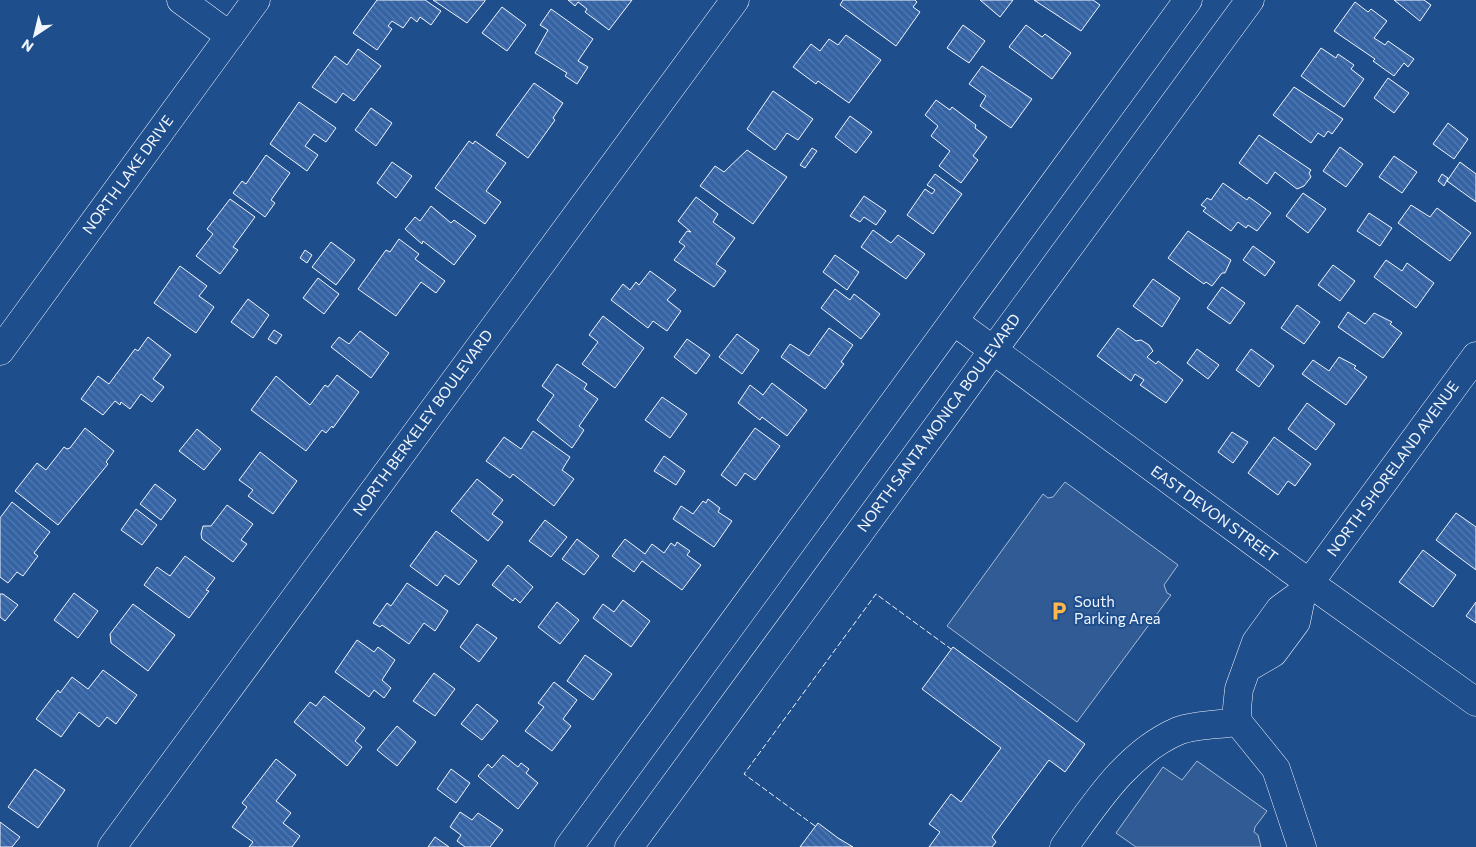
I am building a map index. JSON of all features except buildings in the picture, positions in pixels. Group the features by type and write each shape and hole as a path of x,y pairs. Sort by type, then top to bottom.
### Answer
{"street":[{"path":"181,0 230,36"},
{"name":"NORTH LAKE DRIVE","path":"0,351 256,0"},
{"name":"NORTH BERKELEY BOULEVARD","path":"112,847 735,0"},
{"path":"570,847 955,322 1188,0"},
{"name":"NORTH SANTA MONICA BOULEVARD","path":"629,847 1250,0"},
{"name":"EAST DEVON STREET","path":"955,322 992,352 1306,588 1476,702"},
{"name":"NORTH SHORELAND AVENUE","path":"1306,588 1476,356"},
{"path":"1302,847 1276,769 1238,722 1237,708 1239,689 1249,667 1273,654 1296,622 1306,588"},
{"path":"1064,847 1106,789 1132,762 1178,731 1193,727 1238,722"}],"shaded area":[{"name":"South Parking Area","path":"1065,482 1178,565 1164,585 1167,593 1171,595 1077,722 947,626 1043,494 1048,498 1053,497"},
{"path":"1197,761 1267,811 1255,827 1254,832 1258,835 1261,847 1136,847 1116,833 1163,767 1182,780"}],"fence":[{"path":"815,826 744,774 876,594 951,649"}],"place":[{"name":"South Parking Area","path":"1059,611"}]}
